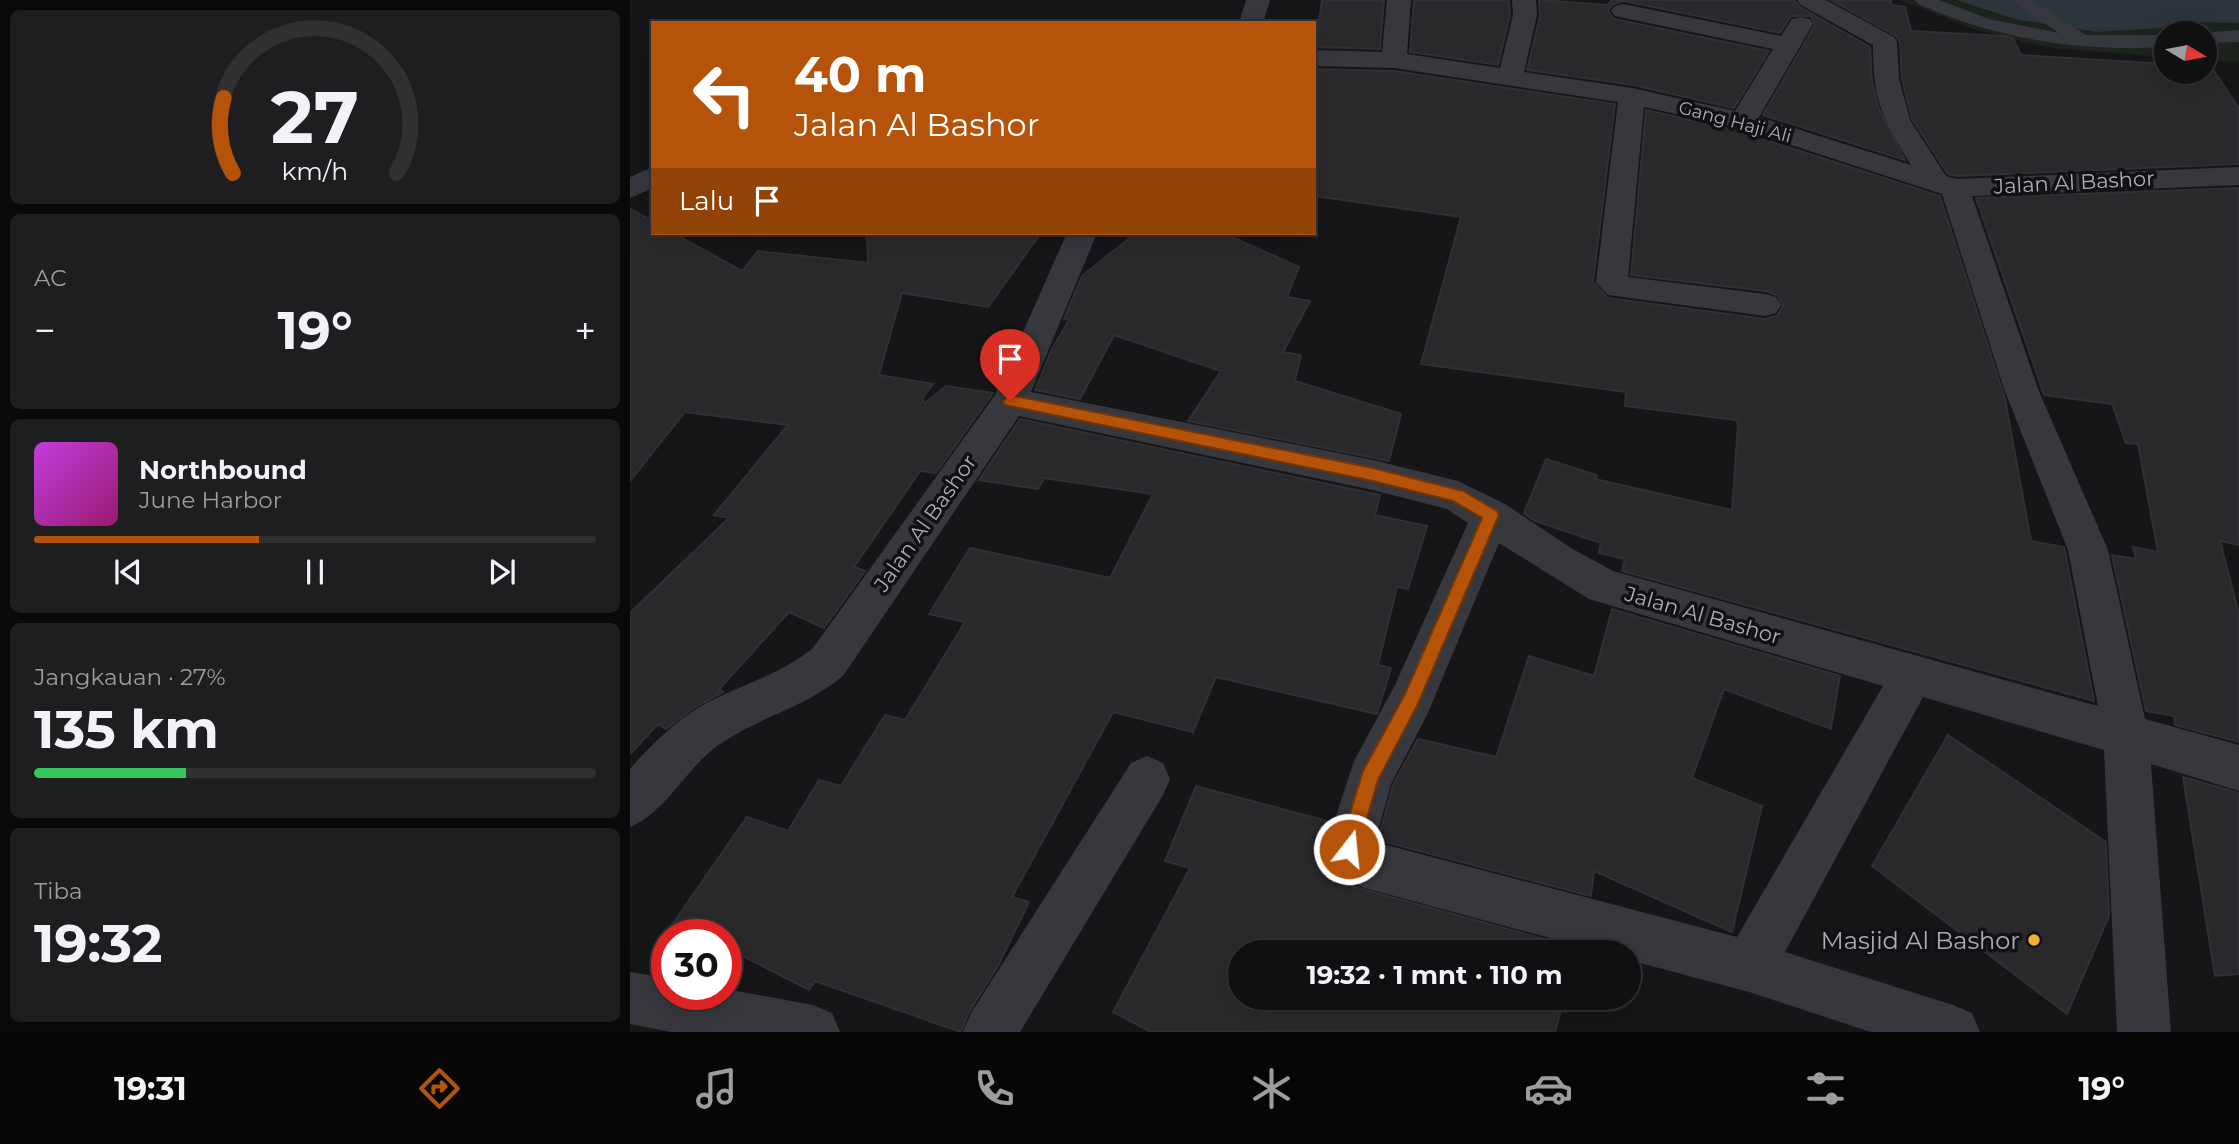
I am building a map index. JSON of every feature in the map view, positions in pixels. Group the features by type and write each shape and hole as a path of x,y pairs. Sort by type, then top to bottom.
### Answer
{"street":[{"path":"1252,21 1258,0"},
{"path":"1394,61 1399,0"},
{"path":"1510,79 1525,15 1524,0"},
{"path":"1743,121 1814,3 1885,42 1886,79 1897,120 1945,185 2021,389 2088,550 2126,735 2144,1032"},
{"path":"1623,11 1788,45"},
{"name":"Gang Haji Ali","path":"1316,58 1394,61 1632,96 1743,121 1945,185"},
{"path":"1632,96 1612,282 1619,287 1765,305"},
{"name":"Jalan Al Bashor","path":"1945,185 2239,176"},
{"path":"630,189 651,177"},
{"path":"1010,401 1081,235"},
{"name":"Jalan Al Bashor","path":"630,804 679,749 711,724 812,677 828,662 1010,401 1373,474 1458,496 1557,560 1603,586 2239,768"},
{"path":"1491,515 1411,700 1370,777 1349,849 1354,858 1365,864 1749,965 1953,1032"},
{"path":"1749,965 1912,676"},
{"path":"990,1032 1147,779"},
{"path":"630,998 813,1032"}],"lane":[{"path":"1924,0 1954,15 2016,32 2126,44 2154,42"},
{"path":"2020,0 2086,41"},
{"path":"2217,37 2239,36"}],"shaded area":[{"path":"1900,0 2239,0 2239,62 2217,61 2217,21 2154,21 2154,56 2050,48 1971,28"},
{"path":"1957,0 2239,0 2239,23 2154,21 2154,28 2097,32 2015,19"}],"building":[{"path":"1322,0 1384,0 1380,49 1316,47"},
{"path":"1414,0 1509,0 1510,15 1498,65 1410,52"},
{"path":"1539,0 1608,5 1612,0 1794,0 1800,7 1870,47 1872,81 1879,109 1905,160 1763,115 1815,25 1811,16 1791,16 1780,33 1624,1 1613,4 1608,11 1614,19 1769,51 1734,108 1633,85 1527,70 1540,16"},
{"path":"1831,0 1891,0 1891,5 1905,7 1911,31 2004,36 2013,38 2021,55 2154,63 2154,84 2217,84 2217,76 2239,108 2239,164 1957,176 1948,174 1912,119 1902,79 1900,42 1896,36"},
{"path":"1316,69 1394,71 1615,104 1593,282 1608,298 1765,319 1777,316 1783,306 1778,296 1766,291 1631,275 1646,110 1735,130 1940,196 2005,399 2031,541 2064,547 2094,701 1622,571 1625,559 1599,553 1601,543 1535,521 1524,513 1546,459 1597,475 1595,479 1732,510 1738,425 1736,420 1625,406 1626,392 1421,364 1461,217 1316,196"},
{"path":"2239,188 2239,545 2220,541 2239,614 2239,742 2175,725 2174,716 2146,711 2112,555 2136,559 2133,547 2158,552 2138,444 2126,443 2112,404 2044,395 1976,198"},
{"path":"630,209 651,220 651,235 677,235 742,271 758,251 868,263 867,235 1040,235 988,307 902,293 879,375 933,384 922,399 925,403 946,386 993,393 936,473 920,471 854,567 865,571 824,628 789,612 719,689 723,692 695,707 666,729 658,724 630,754 630,613 729,518 714,515 788,425 685,412 630,481"},
{"path":"1133,235 1227,235 1299,267 1287,297 1310,301 1283,352 1301,355 1295,381 1401,414 1389,461 1188,421 1221,371 1114,335 1080,399 1035,390 1051,351 1069,320 1064,319 1082,276"},
{"path":"1020,419 1380,495 1375,515 1427,526 1408,589 1397,587 1378,665 1391,668 1377,714 1216,677 1193,732 1113,712 1012,897 1029,902 998,966 969,1012 961,1032 815,981 809,990 742,956 742,919 676,919 747,817 788,831 819,780 841,786 885,715 905,720 965,622 929,614 970,548 1110,578 1153,494 1044,478 1038,489 979,480"},
{"path":"1612,609 1840,676 1831,729 1724,689 1692,778 1762,806 1732,932 1594,871 1591,896 1378,840 1393,785 1418,739 1496,757 1529,656 1594,676"},
{"name":"Masjid Al Bashor","path":"1948,735 2106,842 2109,916 2067,1014 1872,866"},
{"path":"2183,777 2239,793 2239,974 2215,976"},
{"path":"1196,786 1331,822 1323,850 1337,876 1355,887 1548,940 1228,940 1228,1010 1561,1010 1555,1032 1151,1032 1113,1012 1190,868 1165,861"}],"place":[{"name":"Masjid Al Bashor","path":"2034,940"}],"route":[{"path":"1010,401 1373,474 1458,496 1491,515 1411,700 1370,777 1349,849"}]}
